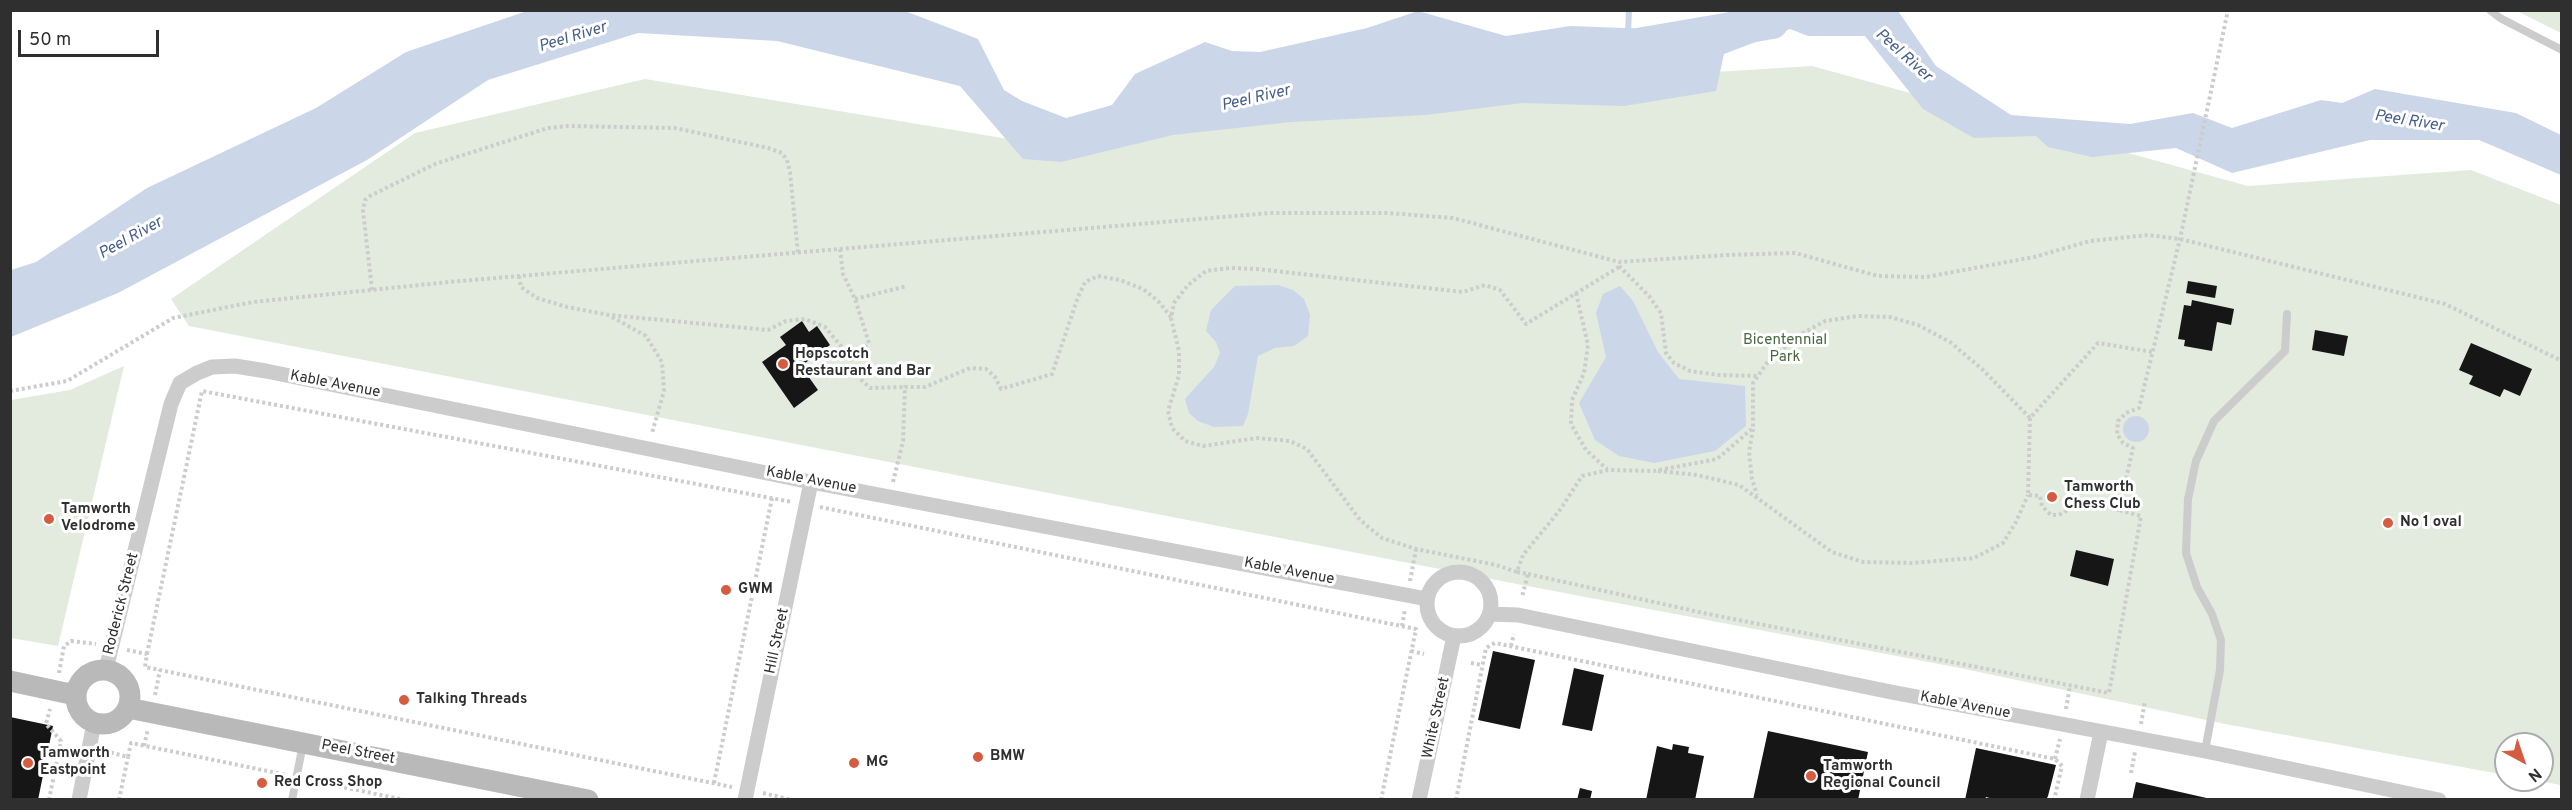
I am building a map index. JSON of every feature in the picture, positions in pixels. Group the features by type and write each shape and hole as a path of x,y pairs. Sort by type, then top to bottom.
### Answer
{"main road":[{"path":"10,681 65,693 80,713 94,723 111,723 118,720 128,708 130,691 127,683 114,672 106,669 89,673 77,686 65,693"},
{"name":"Peel Street","path":"128,708 588,800"}],"street":[{"name":"Kable Avenue","path":"197,373 212,368 236,366 266,371 811,482 1427,599"},
{"name":"Roderick Street","path":"106,669 171,404 180,383 197,373"},
{"name":"Hill Street","path":"746,795 811,482"},
{"path":"1456,571 1467,572 1485,584 1492,604 1485,624 1466,635 1454,636 1437,627 1430,619 1427,599 1436,580 1456,571"},
{"name":"Kable Avenue","path":"1490,614 1518,615 1891,692 2205,751 2439,800"},
{"name":"White Street","path":"1419,800 1454,636"},
{"path":"79,800 94,723"},
{"path":"2087,800 2102,732"}],"lane":[{"path":"2490,10 2500,18 2562,50"},
{"path":"2205,751 2220,670 2221,640 2186,553 2188,499 2196,461 2214,421 2285,351 2287,314"},
{"path":"292,800 303,742"}],"path":[{"path":"2119,510 2133,448 2123,443 2117,434 2118,421 2126,413 2139,408 2180,239 2229,10"},
{"path":"372,290 363,210 365,200 435,164 548,128 568,126 675,128 782,153 787,160 789,172 798,253"},
{"path":"10,391 67,381 173,318 253,302 519,276 1270,213 1388,213 1454,218 1619,265 1727,255 1796,253 1878,276 1926,277 2034,257 2090,241 2148,235 2180,239 2445,304 2562,361"},
{"path":"840,249 843,274 855,299 869,344 851,358"},
{"path":"1619,265 1526,324 1500,290 1485,285 1463,292 1331,276 1230,268 1206,271 1188,285 1174,303 1172,318 1179,351 1179,375 1168,411 1172,428 1185,441 1203,446 1257,438 1290,441 1307,449 1360,520 1382,538 1416,549 1489,563 1517,572 1708,614 2109,693 2141,516 2073,500 2068,510 2059,515 2051,515 2043,506 2040,496 2028,495"},
{"path":"1619,265 1649,296 1661,313 1666,353 1674,363 1700,372 1758,376"},
{"path":"519,276 521,287 537,298 567,307 609,315 768,330 786,321 805,319 825,327 851,358 855,374 870,388 926,387 970,368 986,369 995,377 1001,389 1052,374 1077,297 1085,282 1098,276 1120,280 1143,289 1158,301 1172,318"},
{"path":"855,299 907,285"},
{"path":"1576,293 1588,345 1584,373 1572,400 1571,424 1586,450 1608,470"},
{"path":"609,315 646,336 662,362 664,390 647,448"},
{"path":"1757,496 1752,479 1749,452 1753,428 1753,383 1769,360 1798,336 1825,321 1858,316 1890,317 1918,325 1950,342 1982,369 2030,418"},
{"path":"1517,572 1523,555 1560,510 1582,476 1608,470 1654,471 1718,479 1739,485 1833,552 1863,561 1913,563 1974,558 2003,543 2016,522 2028,495 2030,418 2098,344 2153,352"},
{"path":"889,495 903,441 905,387"},
{"path":"792,800 746,795 714,783 146,667 202,391 806,504 1416,628 1381,800"},
{"path":"1654,471 1717,459 1753,428"},
{"path":"714,783 772,498"},
{"path":"1522,597 1528,574"},
{"path":"1511,646 1514,634"},
{"path":"128,756 61,741 46,724 65,693 64,646 71,641 147,654"},
{"path":"1456,800 1486,648 1495,643 2055,759 2062,766 2054,800"},
{"path":"1411,651 1424,654"},
{"path":"1471,663 1483,665"},
{"path":"2066,709 2070,686"},
{"path":"2144,707 2145,701"},
{"path":"2055,759 2059,740"},
{"path":"49,800 61,741"},
{"path":"119,800 131,743 405,800"}],"green space":[{"path":"2517,11 2561,11 2561,33"},
{"name":"Bicentennial Park","path":"1812,66 2248,186 2471,170 2561,205 2561,785 2554,784 2554,732 2494,732 2494,773 2225,724 1960,668 189,326 171,299 415,133 645,79 1057,147 1179,105"},
{"name":"Tamworth Velodrome","path":"124,366 58,646 11,638 11,400 70,390"}],"water":[{"path":"1790,10 1898,11 1936,66 2011,115 2130,124 2193,113 2232,128 2321,100 2342,103 2375,89 2516,113 2561,135 2561,175 2479,140 2370,140 2232,173 2176,148 2092,157 2048,147 2036,136 1974,138 1923,109 1865,36 1808,36 1790,29 1724,54 1716,91 1624,106 1522,103 1426,115 1291,122 1173,135 1061,162 1023,159 960,86 777,41 638,33 488,80 367,160 118,293 11,337 11,270 36,262 147,188 316,108 406,52 527,11 905,11 978,39 1004,90 1022,101 1066,118 1112,105 1135,74 1205,42 1232,51 1260,52 1367,28 1418,11 1506,36 1570,26 1651,29 1711,48 1730,25 1773,12"},
{"path":"1278,285 1293,290 1304,299 1310,315 1308,336 1294,346 1275,348 1258,356 1248,414 1243,426 1214,427 1198,421 1189,413 1185,399 1214,367 1220,353 1216,342 1206,331 1211,310 1235,286"},
{"path":"1620,286 1633,301 1658,352 1679,379 1745,386 1746,426 1715,451 1654,463 1619,456 1595,440 1579,403 1606,357 1596,313 1603,294"},
{"path":"2136,416 2145,420 2149,429 2145,438 2136,442 2127,438 2123,429 2127,420"}],"building":[{"path":"2188,281 2217,286 2215,298 2186,293"},
{"path":"2192,300 2234,309 2231,325 2217,322 2212,351 2184,346 2185,340 2178,339 2184,305 2191,306"},
{"name":"Hopscotch Restaurant and Bar","path":"802,321 809,332 817,326 830,345 801,366 818,390 794,408 762,362 786,345 780,337"},
{"path":"2315,330 2348,336 2344,356 2312,350"},
{"path":"2471,343 2532,369 2520,396 2504,389 2500,397 2469,384 2473,376 2459,370"},
{"path":"2076,550 2114,559 2108,586 2070,576"},
{"path":"1493,651 1535,660 1520,729 1478,720"},
{"path":"1574,668 1604,675 1592,731 1562,725"},
{"name":"Tamworth Eastpoint","path":"10,717 53,726 38,800 10,800"},
{"name":"Tamworth Regional Council","path":"1768,731 1868,752 1858,800 1753,800"},
{"path":"1673,744 1689,747 1688,753 1704,756 1695,800 1646,800 1657,746 1672,750"},
{"path":"1976,748 2056,765 2046,800 1996,800 1986,797 1985,800 1965,800"},
{"path":"2136,782 2211,799 2211,800 2132,800"},
{"path":"1580,788 1592,791 1590,800 1577,800"}],"waterway":[{"path":"1628,34 1629,10"},
{"name":"Peel River","path":"1632,46 1772,22"}],"place":[{"name":"Hopscotch Restaurant and Bar","path":"783,364"},
{"name":"Tamworth Chess Club","path":"2052,497"},
{"name":"Tamworth Velodrome","path":"49,519"},
{"name":"No 1 oval","path":"2388,523"},
{"name":"GWM","path":"726,590"},
{"name":"Talking Threads","path":"404,700"},
{"name":"BMW","path":"978,757"},
{"name":"Tamworth Eastpoint","path":"28,763"},
{"name":"MG","path":"854,763"},
{"name":"Tamworth Regional Council","path":"1811,776"},
{"name":"Red Cross Shop","path":"262,783"}]}
